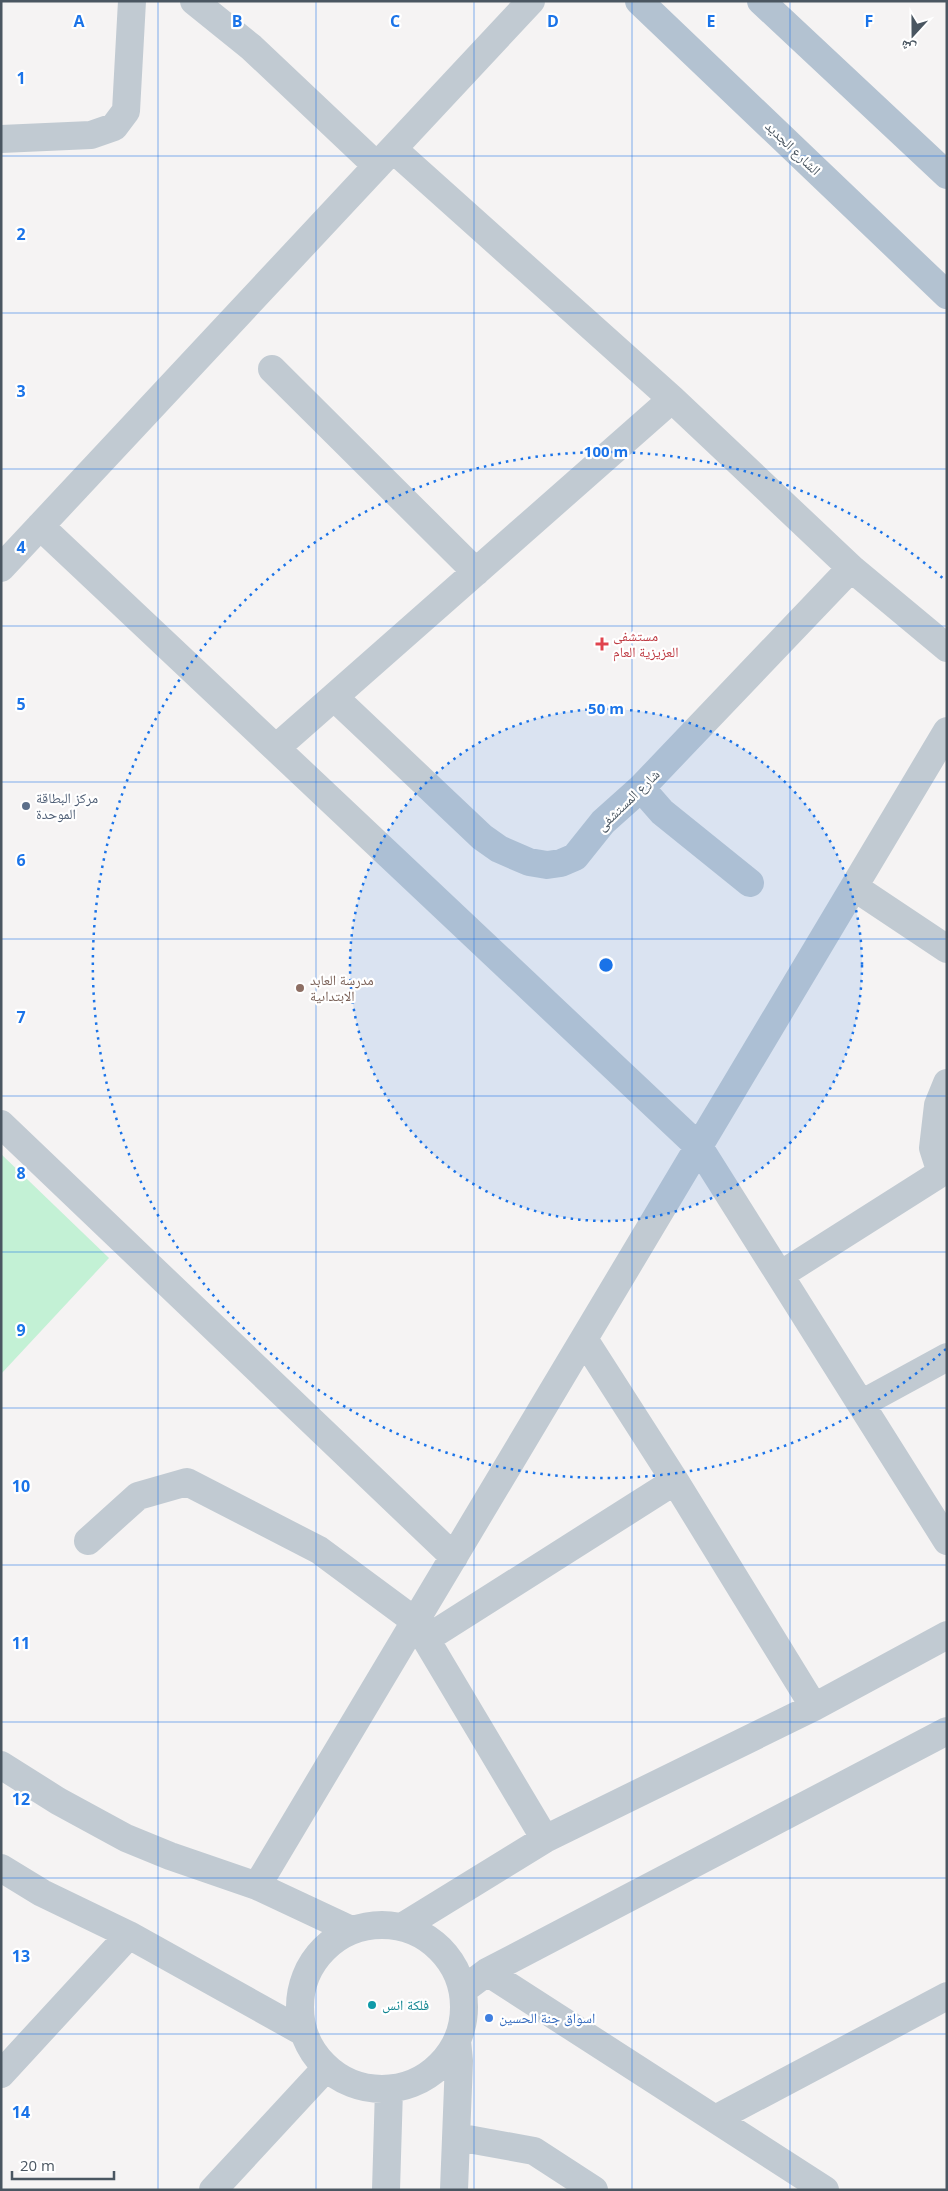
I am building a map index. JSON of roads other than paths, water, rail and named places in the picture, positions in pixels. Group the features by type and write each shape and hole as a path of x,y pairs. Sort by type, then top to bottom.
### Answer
{"main road":[{"name":"الشارع الجديد","path":"639,1 947,295"},
{"path":"762,1 947,175"}],"street":[{"path":"1,139 91,135 114,127 126,111 132,1"},
{"path":"194,1 385,157 672,399 851,568 947,648"},
{"path":"1,568 531,1"},
{"path":"272,369 476,572"},
{"path":"276,748 672,399"},
{"path":"40,526 699,1147 947,1541"},
{"name":"شارع المستشفى","path":"334,697 482,837 499,849 529,862 547,865 561,863 575,857 603,822 641,788 851,568"},
{"path":"257,1886 421,1630 454,1556 947,732"},
{"path":"641,788 662,812 750,883"},
{"path":"854,887 947,949"},
{"path":"780,1275 944,1171 933,1148 938,1105 947,1084"},
{"path":"1,1124 454,1556"},
{"path":"584,1339 675,1481 814,1707"},
{"path":"861,1404 947,1357"},
{"path":"421,1630 675,1481"},
{"path":"88,1541 138,1496 187,1482 318,1550 421,1630 545,1838"},
{"path":"402,1927 545,1838 814,1707 947,1635"},
{"path":"463,1990 488,1972 947,1731"},
{"path":"1,1765 58,1801 126,1838 170,1856 257,1886 352,1930"},
{"path":"1,1868 42,1893 129,1935 303,2032"},
{"path":"368,1925 402,1927 424,1936 442,1950 455,1969 463,1990 463,2023 457,2041 444,2061 423,2079 406,2086 388,2089 366,2088 345,2081 326,2068 312,2051 303,2032 299,2012 300,1991 307,1971 318,1954 333,1940 352,1930 368,1925"},
{"path":"1,2074 129,1935"},
{"path":"488,1972 825,2190"},
{"path":"715,2119 947,1996"},
{"path":"454,2190 457,2137 457,2041"},
{"path":"213,2190 326,2068"},
{"path":"386,2190 388,2089"},
{"path":"457,2137 534,2151 594,2190"}],"place":[{"name":"مستشفى العزيزية العام","path":"602,644"},
{"name":"مركز البطاقة الموحدة","path":"26,806"},
{"name":"مدرسة العابد الابتداىية","path":"300,988"},
{"name":"فلكة انس","path":"372,2005"},
{"name":"اسواق جنة الحسين","path":"489,2018"}]}
